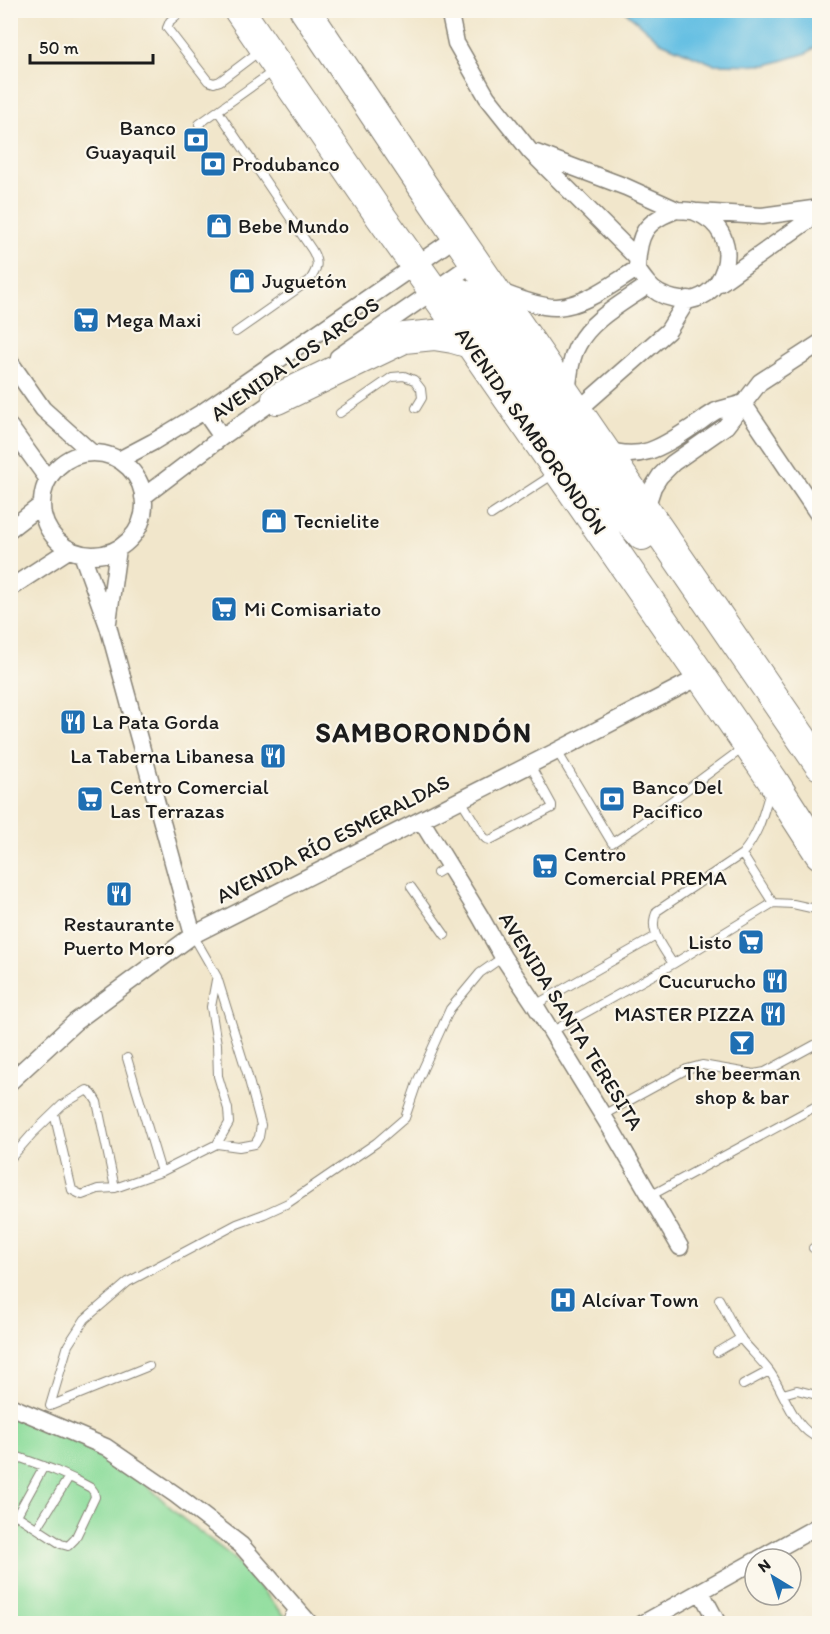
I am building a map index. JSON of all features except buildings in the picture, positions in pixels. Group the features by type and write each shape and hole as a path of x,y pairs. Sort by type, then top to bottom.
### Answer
{"highway":[{"name":"AVENIDA SAMBORONDÓN","path":"239,10 701,676 819,854"},
{"path":"305,10 819,765"},
{"path":"442,302 447,308 450,298 459,293 468,297 616,505 741,649"},
{"path":"277,399 404,339 434,335 470,343"}],"street":[{"path":"449,10 456,43 487,97 530,151 637,263 648,285 663,296 681,301 699,297 819,210"},
{"path":"530,151 714,223 726,243 726,266 715,287"},
{"path":"494,290 529,302 555,307 582,302 637,263 639,241 648,226 661,216 686,211 762,216 819,210"},
{"name":"AVENIDA LOS ARCOS","path":"119,460 204,411 458,236"},
{"name":"AVENIDA LOS ARCOS","path":"143,497 277,399 442,302 476,262"},
{"path":"572,403 571,366 577,345 592,326 648,285"},
{"path":"572,403 668,331 688,299"},
{"path":"645,511 648,498 664,471 726,426 760,382 819,343"},
{"path":"10,362 43,409 91,452"},
{"path":"603,448 631,455 645,453 661,447 715,412 743,403"},
{"path":"743,403 819,517"},
{"path":"204,411 222,437"},
{"path":"10,427 47,478"},
{"path":"91,452 106,454 119,460 136,475 141,486 143,509 136,532 128,542 107,554 94,555 76,552 58,542 49,532 43,519 42,491 47,478 59,465 74,456 91,452"},
{"path":"10,529 41,505"},
{"path":"108,626 118,549"},
{"path":"10,588 76,552"},
{"path":"76,552 108,626 194,935"},
{"name":"AVENIDA RÍO ESMERALDAS","path":"10,1082 75,1022 194,935 701,676"},
{"name":"AVENIDA SANTA TERESITA","path":"421,820 443,869 535,1005 680,1246"},
{"path":"10,1406 106,1447 176,1495 241,1545 310,1623"},
{"path":"780,1547 819,1525"},
{"path":"642,1623 743,1568"},
{"path":"701,1592 718,1623"}],"lane":[{"path":"183,10 170,21 167,28 208,81 214,83 220,81 271,58"},
{"path":"199,124 218,111 271,58"},
{"path":"218,111 312,250 318,264 310,280 236,332"},
{"path":"340,413 392,377 404,376 414,380 421,389 422,399 416,408"},
{"path":"491,515 559,471"},
{"path":"557,751 612,843 748,745"},
{"path":"461,800 483,836 490,840 552,808 530,765"},
{"path":"674,964 656,936 654,919 657,911 742,854 753,841 760,827 773,782"},
{"path":"742,854 773,903"},
{"path":"411,887 445,935"},
{"path":"551,1032 674,964 773,903 793,904 819,910"},
{"path":"194,935 217,977 261,1125 255,1144 239,1147 217,1144"},
{"path":"535,1005 656,936"},
{"path":"149,1366 50,1406 68,1346 85,1319 128,1282 237,1224 288,1203 376,1143 405,1118 418,1080 450,1009 480,973 503,957"},
{"path":"54,1113 72,1190 81,1195 98,1189 115,1188 161,1172 217,1144 229,1123 228,1109 218,1076 217,1044 211,1007 217,977"},
{"path":"603,1116 687,1070 702,1065 754,1074 765,1072 819,1042"},
{"path":"127,1058 161,1172"},
{"path":"10,1160 62,1105 87,1090 97,1102 115,1188"},
{"path":"650,1196 819,1104"},
{"path":"719,1299 741,1338 769,1371 791,1411 805,1429 819,1439"},
{"path":"717,1352 741,1338"},
{"path":"743,1385 769,1371"},
{"path":"783,1394 797,1390 819,1396"},
{"path":"10,1454 44,1466 69,1477 91,1488 94,1492 95,1497 75,1539 68,1546 61,1544 14,1513 44,1466"},
{"path":"37,1528 69,1477"},
{"path":"284,1623 295,1607"}],"green space":[{"path":"10,1410 106,1447 182,1518 234,1558 291,1623 11,1623"}],"water":[{"path":"625,11 819,11 819,44 807,53 767,65 713,64 661,42"}],"place":[{"name":"Banco Guayaquil","path":"196,140"},
{"name":"Produbanco","path":"213,164"},
{"name":"Bebe Mundo","path":"219,226"},
{"name":"Juguetón","path":"242,281"},
{"name":"Mega Maxi","path":"86,320"},
{"name":"Tecnielite","path":"274,521"},
{"name":"Mi Comisariato","path":"224,609"},
{"name":"La Pata Gorda","path":"73,722"},
{"name":"La Taberna Libanesa","path":"273,756"},
{"name":"Centro Comercial Las Terrazas","path":"90,799"},
{"name":"Banco Del Pacifico","path":"612,799"},
{"name":"Centro Comercial PREMA","path":"545,866"},
{"name":"Restaurante Puerto Moro","path":"119,894"},
{"name":"Listo","path":"751,942"},
{"name":"Cucurucho","path":"775,981"},
{"name":"MASTER PIZZA","path":"773,1014"},
{"name":"The beerman shop & bar","path":"742,1043"},
{"name":"Alcívar Town","path":"563,1300"}],"district":[{"name":"SAMBORONDÓN","path":"424,733"}]}
